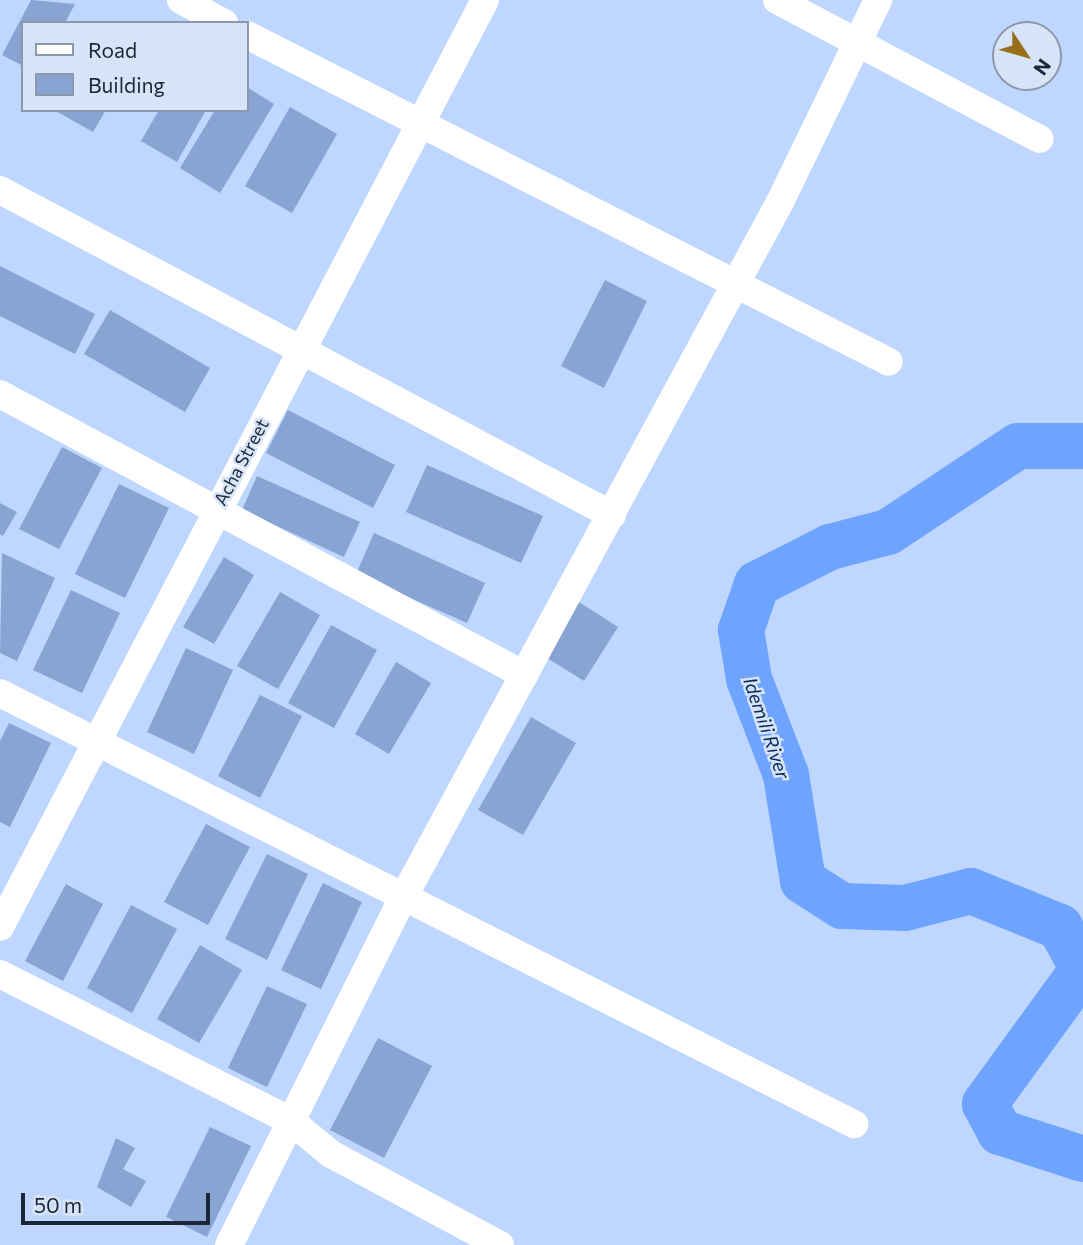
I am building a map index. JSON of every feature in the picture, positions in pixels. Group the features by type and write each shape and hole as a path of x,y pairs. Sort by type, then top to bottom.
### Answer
{"street":[{"path":"181,0 220,21"},
{"name":"Acha Street","path":"0,927 485,0"},
{"path":"776,0 1040,139"},
{"path":"229,1245 403,898 737,284 878,0"},
{"path":"248,35 419,125 889,362"},
{"path":"0,190 299,352 612,515"},
{"path":"0,394 524,675"},
{"path":"0,693 854,1124"},
{"path":"0,974 291,1121 331,1154 500,1245"}],"building":[{"path":"31,0 75,4 66,21 21,21 21,65 2,55"},
{"path":"248,88 274,104 220,193 180,168 214,112 248,112"},
{"path":"290,107 337,134 292,213 245,186"},
{"path":"58,112 105,112 93,132"},
{"path":"158,112 205,112 177,162 141,141"},
{"path":"0,266 95,314 75,354 0,316"},
{"path":"605,280 647,301 604,388 561,366"},
{"path":"110,310 210,368 185,412 84,354"},
{"path":"288,410 395,465 373,508 266,453"},
{"path":"62,447 102,468 59,549 19,529"},
{"path":"427,465 543,516 521,563 406,512"},
{"path":"257,476 360,522 344,557 242,510"},
{"path":"119,484 169,508 125,598 75,574"},
{"path":"0,503 17,512 3,536 0,534"},
{"path":"374,533 485,583 467,623 356,574"},
{"path":"2,553 55,578 17,661 0,653"},
{"path":"224,557 254,575 214,644 183,627"},
{"path":"71,590 120,613 82,693 33,670"},
{"path":"280,592 320,615 278,689 237,666"},
{"path":"579,602 618,627 584,681 544,656"},
{"path":"331,625 377,650 334,728 288,703"},
{"path":"186,648 233,670 194,754 147,732"},
{"path":"396,662 431,683 389,754 355,734"},
{"path":"260,695 302,716 260,798 218,776"},
{"path":"531,717 576,743 523,835 478,810"},
{"path":"9,723 51,743 10,827 0,822 0,741"},
{"path":"206,824 250,847 208,925 164,902"},
{"path":"267,854 308,874 267,960 225,939"},
{"path":"323,883 362,902 321,989 281,970"},
{"path":"66,884 103,904 63,981 25,961"},
{"path":"131,905 177,929 132,1013 87,988"},
{"path":"200,945 242,970 199,1043 157,1019"},
{"path":"267,986 307,1004 267,1087 228,1068"},
{"path":"378,1038 432,1066 384,1158 330,1130"},
{"path":"210,1127 251,1146 207,1237 166,1217"},
{"path":"116,1138 135,1148 123,1169 146,1181 131,1207 97,1187"}],"waterway":[{"name":"Idemili River","path":"1083,446 1018,446 888,532 830,547 757,584 741,630 749,679 786,775 803,881 842,906 905,908 971,891 1060,927 1083,969 985,1104 1000,1132 1083,1159"}]}
